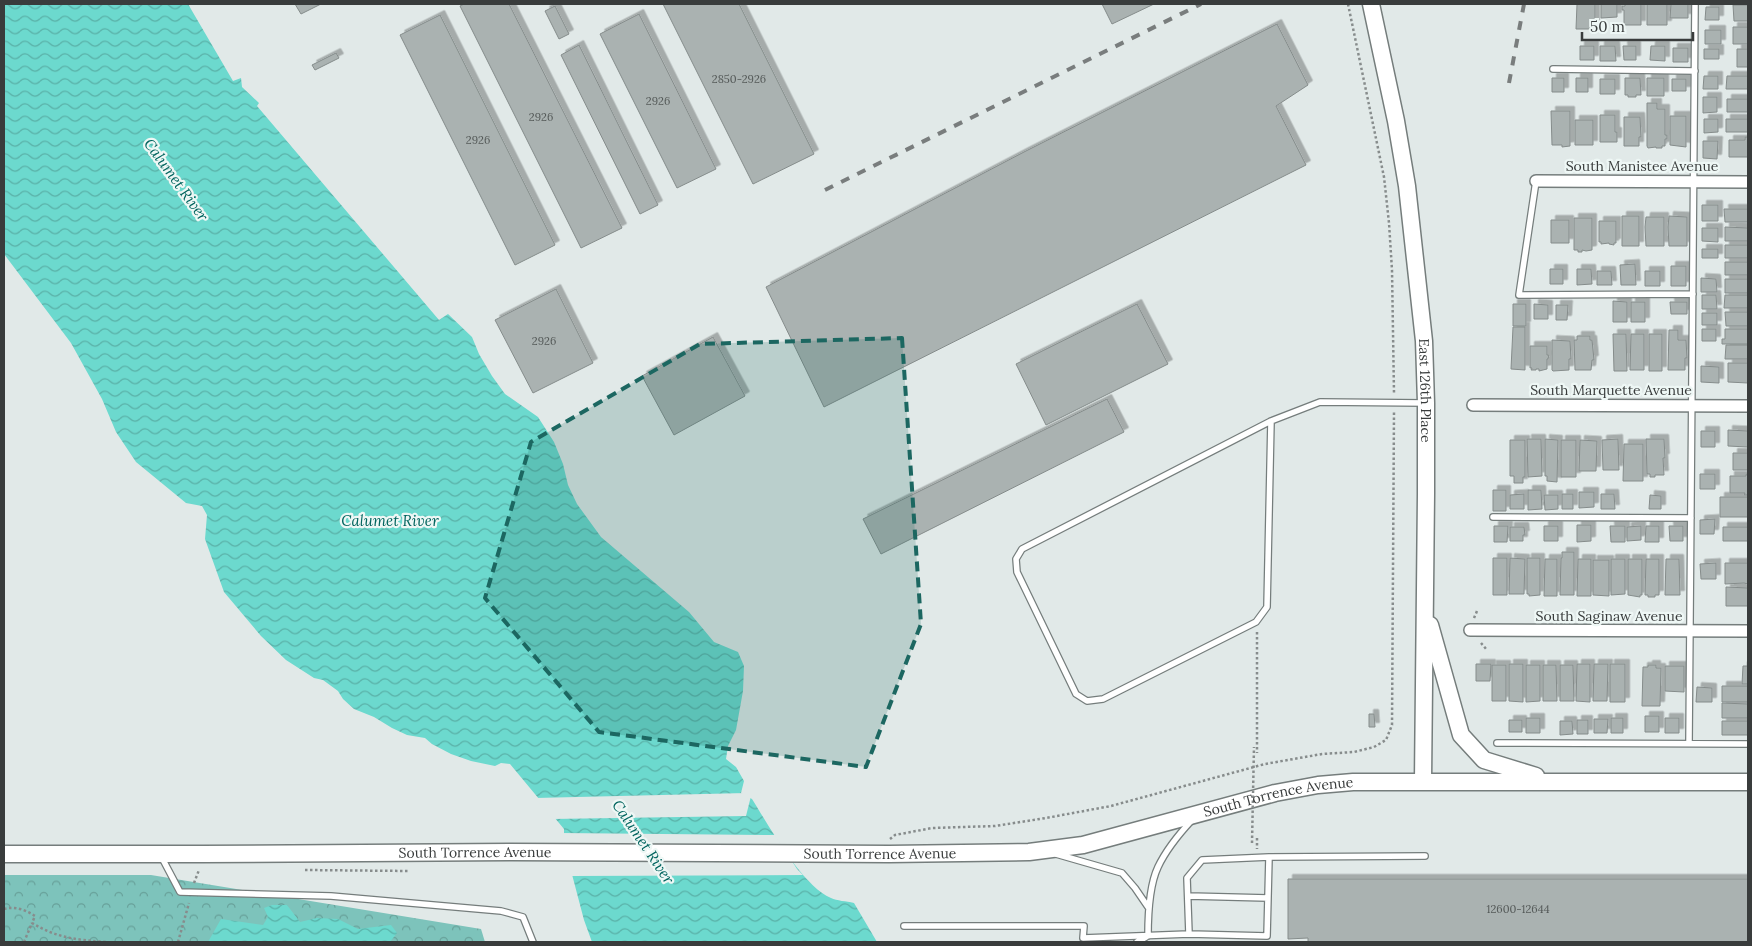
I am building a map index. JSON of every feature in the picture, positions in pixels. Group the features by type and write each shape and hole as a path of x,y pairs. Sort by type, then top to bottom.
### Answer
{"main road":[{"name":"East 126th Place","path":"1371,4 1396,121 1407,186 1424,341 1426,403 1423,782"},
{"path":"1425,608 1461,735 1484,760 1553,782"},
{"name":"South Torrence Avenue","path":"4,854 1000,853 1083,845 1258,797 1318,785 1353,782 1748,782"}],"street":[{"name":"South Manistee Avenue","path":"1536,181 1748,182"},
{"name":"South Marquette Avenue","path":"1473,405 1748,406"},
{"name":"South Saginaw Avenue","path":"1470,630 1748,631"}],"lane":[{"path":"1689,743 1695,4"},
{"path":"1553,70 1695,71"},
{"path":"1536,181 1519,294 1693,294"},
{"path":"1270,421 1267,607 1256,622 1103,699 1087,701 1076,694 1017,572 1016,559 1022,549 1270,421 1320,402 1426,403"},
{"path":"1493,517 1691,518"},
{"path":"1497,743 1748,744"},
{"path":"1148,936 1148,907 1157,868 1183,830 1197,814"},
{"path":"1045,850 1122,873 1148,907"},
{"path":"160,854 180,892 331,896 501,911 523,917 533,942"},
{"path":"1189,934 1187,878 1202,860 1268,857 1424,856"},
{"path":"904,926 1084,926 1083,938 1189,934 1267,936 1268,857"},
{"path":"1188,896 1268,898"},
{"path":"1137,942 1148,936"}],"path":[{"path":"873,854 895,835 932,828 995,826 1102,808 1265,764 1322,754 1354,752 1374,748 1386,740 1392,725 1394,403 1392,270 1384,177 1348,4"},
{"path":"1256,622 1257,753"},
{"path":"1252,843 1254,747"},
{"path":"178,942 198,870"},
{"path":"4,909 9,907 23,910 35,916 24,942"},
{"path":"32,923 44,931 74,940 106,942"}],"highlighted area":[{"path":"902,338 921,624 866,767 599,732 485,598 531,442 700,344"}],"green space":[{"path":"4,875 151,875 481,929 485,942 4,942"}],"water":[{"name":"Calumet River","path":"4,4 188,4 233,81 241,78 242,87 259,103 257,106 439,320 448,314 472,337 479,354 505,394 538,417 554,442 563,464 568,485 577,504 601,537 689,612 714,642 738,652 744,666 743,691 736,730 728,746 726,759 736,767 744,781 741,793 752,799 787,854 809,881 831,898 854,903 877,942 592,942 584,920 564,844 564,829 510,764 501,763 495,766 451,754 425,738 407,735 374,717 354,709 343,699 338,691 323,680 314,678 286,660 261,636 224,592 205,539 207,515 202,506 186,503 136,462 116,432 102,399 71,343 4,254"},
{"path":"272,905 287,905 300,922 317,918 338,919 358,929 391,925 397,933 390,942 208,942 221,919 263,925 268,917 264,908"}],"pier":[{"path":"746,793 751,796 746,816 552,819 535,798"},
{"path":"561,833 775,835 803,875 570,876 561,845"}],"building":[{"path":"295,4 321,4 301,14"},
{"path":"464,4 509,4 622,228 581,248 460,6"},
{"path":"663,4 739,4 814,154 753,184"},
{"path":"1102,4 1154,4 1112,24"},
{"path":"1577,4 1595,4 1595,29 1576,29"},
{"path":"1601,4 1617,4 1617,17 1601,18"},
{"path":"1625,4 1641,4 1641,25 1624,25 1624,10 1622,10 1622,6 1625,6"},
{"path":"1647,4 1667,4 1667,25 1647,25"},
{"path":"1671,4 1688,4 1688,18 1670,18"},
{"path":"1733,5 1748,5 1748,21 1734,21"},
{"path":"555,6 569,34 559,39 545,11"},
{"path":"1706,7 1719,7 1719,20 1705,20"},
{"path":"639,14 716,169 677,188 600,34"},
{"path":"440,15 555,245 515,265 400,35"},
{"path":"1277,24 1308,85 1276,106 1306,165 824,407 766,287 1024,152"},
{"path":"1733,27 1748,27 1748,44 1733,44"},
{"path":"1705,30 1721,30 1721,44 1705,44"},
{"path":"579,45 658,205 640,214 561,55"},
{"path":"1580,46 1594,46 1594,60 1580,60"},
{"path":"1600,46 1615,46 1616,61 1600,61"},
{"path":"1623,46 1636,46 1636,60 1624,60"},
{"path":"1651,46 1665,46 1665,61 1650,60"},
{"path":"1673,48 1688,48 1688,62 1673,62"},
{"path":"1704,49 1719,49 1719,59 1704,59"},
{"path":"1737,49 1748,49 1748,67 1737,67"},
{"path":"336,53 339,58 315,70 312,65"},
{"path":"1704,76 1718,76 1718,89 1703,89"},
{"path":"1727,76 1748,76 1748,89 1726,89"},
{"path":"1552,78 1564,78 1564,92 1552,92"},
{"path":"1576,78 1588,78 1588,92 1576,92"},
{"path":"1625,78 1640,78 1641,95 1628,97 1628,95 1625,95"},
{"path":"1647,78 1664,78 1664,96 1647,96"},
{"path":"1600,79 1615,79 1615,94 1600,94"},
{"path":"1672,79 1686,79 1686,91 1672,91"},
{"path":"1703,97 1717,97 1717,112 1703,113"},
{"path":"1727,99 1748,99 1748,112 1727,112"},
{"path":"1647,103 1657,103 1657,109 1665,109 1665,135 1667,135 1667,139 1665,139 1665,146 1662,146 1662,148 1648,148 1647,146"},
{"path":"1551,111 1570,111 1570,146 1552,145"},
{"path":"1600,115 1615,115 1617,142 1600,142"},
{"path":"1670,116 1686,116 1686,147 1670,145"},
{"path":"1624,117 1640,117 1641,137 1639,137 1639,146 1624,146"},
{"path":"1704,119 1718,119 1718,132 1704,133"},
{"path":"1726,119 1748,119 1748,132 1726,132"},
{"path":"1575,120 1593,120 1593,145 1575,145"},
{"path":"1745,137 1748,137 1748,157 1729,157 1729,140 1745,140"},
{"path":"1703,141 1718,141 1717,159 1703,158"},
{"path":"1702,205 1718,205 1718,221 1702,221"},
{"path":"1724,209 1748,209 1748,222 1725,222"},
{"path":"1622,216 1639,216 1639,246 1622,246"},
{"path":"1669,216 1687,217 1687,246 1669,246"},
{"path":"1646,217 1664,217 1664,246 1646,246"},
{"path":"1574,218 1592,218 1592,250 1578,252 1578,250 1574,250"},
{"path":"1551,220 1569,220 1569,243 1551,243"},
{"path":"1599,221 1616,221 1616,243 1614,245 1609,243 1601,244 1599,242"},
{"path":"1725,227 1748,228 1748,241 1725,241"},
{"path":"1702,228 1718,228 1718,242 1702,241"},
{"path":"1725,245 1748,245 1748,258 1725,258"},
{"path":"1702,249 1718,249 1718,258 1702,258"},
{"path":"1725,262 1748,262 1748,275 1725,275"},
{"path":"1635,264 1636,285 1621,285 1620,265"},
{"path":"1671,266 1686,266 1686,286 1671,286"},
{"path":"1550,269 1563,269 1563,284 1550,284"},
{"path":"1577,269 1591,269 1592,284 1577,285"},
{"path":"1597,271 1611,271 1612,285 1597,285"},
{"path":"1645,271 1660,271 1660,286 1645,286"},
{"path":"1701,278 1716,279 1717,292 1701,292"},
{"path":"1725,279 1748,279 1748,293 1725,293"},
{"path":"556,289 593,363 533,393 495,320"},
{"path":"1702,295 1716,295 1717,309 1702,309"},
{"path":"1725,295 1748,295 1748,308 1724,308"},
{"path":"1613,301 1627,302 1627,322 1613,322"},
{"path":"1631,302 1645,302 1645,322 1631,322"},
{"path":"1670,302 1687,302 1687,314 1671,314"},
{"path":"1137,304 1168,364 1046,425 1016,364"},
{"path":"1513,304 1526,304 1526,326 1513,326"},
{"path":"1534,304 1548,305 1548,319 1534,319"},
{"path":"1556,305 1568,305 1567,320 1556,320"},
{"path":"1725,312 1748,312 1748,326 1726,326"},
{"path":"1702,313 1717,313 1717,325 1702,325"},
{"path":"1513,327 1525,327 1525,370 1511,369"},
{"path":"1702,329 1716,329 1716,341 1702,341"},
{"path":"1725,329 1748,329 1748,344 1722,344 1722,339 1725,339"},
{"path":"1669,330 1678,330 1678,340 1686,340 1687,358 1685,358 1685,370 1668,370"},
{"path":"1613,334 1626,334 1627,371 1614,371"},
{"path":"1631,334 1644,334 1644,370 1630,370"},
{"path":"1649,334 1662,334 1662,371 1649,371"},
{"path":"1577,336 1590,336 1590,340 1592,340 1594,360 1592,360 1591,370 1575,370 1574,340 1577,340"},
{"path":"713,337 745,396 674,435 642,376"},
{"path":"1552,340 1570,341 1571,359 1569,359 1569,370 1552,370"},
{"path":"1726,345 1748,345 1748,359 1725,359"},
{"path":"1530,346 1547,346 1547,355 1549,355 1547,369 1531,370"},
{"path":"1728,363 1748,363 1748,383 1728,382"},
{"path":"1701,366 1719,367 1719,383 1701,382"},
{"path":"1107,399 1124,432 881,554 863,519"},
{"path":"1728,430 1748,431 1748,447 1728,446"},
{"path":"1701,431 1715,431 1715,447 1701,447"},
{"path":"1527,439 1541,439 1542,476 1528,477"},
{"path":"1545,439 1558,440 1557,482 1547,481 1547,476 1545,476"},
{"path":"1618,439 1619,470 1603,470 1602,440"},
{"path":"1646,439 1664,439 1664,475 1650,477 1650,474 1647,474"},
{"path":"1510,440 1525,440 1525,477 1523,477 1523,483 1514,483 1514,476 1510,476"},
{"path":"1561,440 1576,440 1576,477 1561,477"},
{"path":"1580,440 1597,441 1596,471 1579,471"},
{"path":"1624,444 1643,444 1643,481 1623,481"},
{"path":"1733,453 1748,453 1748,470 1733,470"},
{"path":"1700,474 1715,474 1715,489 1700,489"},
{"path":"1748,474 1748,495 1744,495 1745,493 1730,493 1730,476 1746,476"},
{"path":"1493,490 1506,490 1506,511 1493,511"},
{"path":"1528,490 1541,490 1542,509 1528,510"},
{"path":"1579,492 1594,492 1594,507 1579,508"},
{"path":"1524,494 1524,509 1510,509 1510,495"},
{"path":"1562,494 1573,494 1573,509 1562,509"},
{"path":"1601,494 1614,494 1615,509 1601,509"},
{"path":"1544,495 1558,495 1558,509 1545,510"},
{"path":"1650,495 1661,496 1661,509 1649,509"},
{"path":"1720,497 1748,497 1748,517 1720,517"},
{"path":"1715,519 1714,534 1700,534 1700,520"},
{"path":"1577,525 1591,525 1591,541 1577,542"},
{"path":"1494,526 1508,526 1507,542 1494,542"},
{"path":"1544,526 1558,526 1558,541 1544,541"},
{"path":"1610,526 1625,526 1625,542 1611,542"},
{"path":"1641,526 1641,540 1627,541 1627,527"},
{"path":"1646,526 1659,526 1659,542 1645,542"},
{"path":"1669,526 1683,526 1683,541 1670,541"},
{"path":"1510,527 1524,527 1525,535 1523,535 1523,541 1510,541"},
{"path":"1723,527 1748,527 1748,541 1723,541"},
{"path":"1562,552 1574,552 1574,595 1560,595"},
{"path":"1493,558 1507,558 1507,595 1493,595"},
{"path":"1510,558 1525,559 1524,594 1509,594"},
{"path":"1527,558 1540,558 1540,595 1529,596 1527,594"},
{"path":"1545,559 1557,559 1557,596 1544,596"},
{"path":"1578,559 1591,559 1591,596 1577,596"},
{"path":"1611,559 1625,559 1625,594 1611,595"},
{"path":"1628,559 1642,559 1642,595 1640,597 1628,595"},
{"path":"1646,559 1659,559 1659,595 1655,595 1655,597 1645,595"},
{"path":"1666,559 1679,559 1680,595 1665,595"},
{"path":"1593,560 1609,560 1609,596 1593,595"},
{"path":"1716,563 1716,579 1701,579 1700,564"},
{"path":"1725,563 1748,563 1748,584 1725,584"},
{"path":"1726,587 1748,588 1748,606 1726,606"},
{"path":"1476,664 1491,664 1490,681 1476,681"},
{"path":"1509,664 1523,664 1523,702 1509,701"},
{"path":"1577,664 1590,664 1590,702 1576,701"},
{"path":"1594,664 1608,664 1607,701 1593,701"},
{"path":"1610,664 1625,664 1625,702 1610,702"},
{"path":"1492,665 1506,665 1506,701 1492,701"},
{"path":"1526,665 1540,665 1540,701 1526,702"},
{"path":"1543,665 1556,665 1557,701 1543,701"},
{"path":"1560,665 1573,665 1574,701 1560,701"},
{"path":"1648,665 1656,665 1656,668 1661,668 1660,706 1642,706 1643,667 1648,667"},
{"path":"1665,666 1684,666 1684,692 1665,691"},
{"path":"1743,666 1748,666 1748,684 1742,684"},
{"path":"1722,686 1748,686 1748,702 1722,702"},
{"path":"1697,687 1712,688 1712,702 1696,702"},
{"path":"1722,703 1748,704 1748,718 1722,718"},
{"path":"1369,714 1374,714 1375,727 1369,727"},
{"path":"1645,716 1659,716 1659,732 1645,732"},
{"path":"1526,718 1540,718 1540,733 1526,733"},
{"path":"1611,718 1623,718 1623,733 1611,733"},
{"path":"1665,718 1679,718 1679,733 1665,733"},
{"path":"1594,719 1608,719 1607,733 1594,733"},
{"path":"1509,720 1522,720 1522,732 1509,732"},
{"path":"1577,720 1588,720 1588,734 1577,734"},
{"path":"1560,721 1572,721 1573,734 1560,735"},
{"path":"1722,721 1748,721 1748,735 1722,735"},
{"path":"1288,879 1748,879 1748,942 1308,942 1308,938 1288,939"}],"railway":[{"path":"825,190 1201,4"},
{"path":"1509,83 1524,4"}]}
